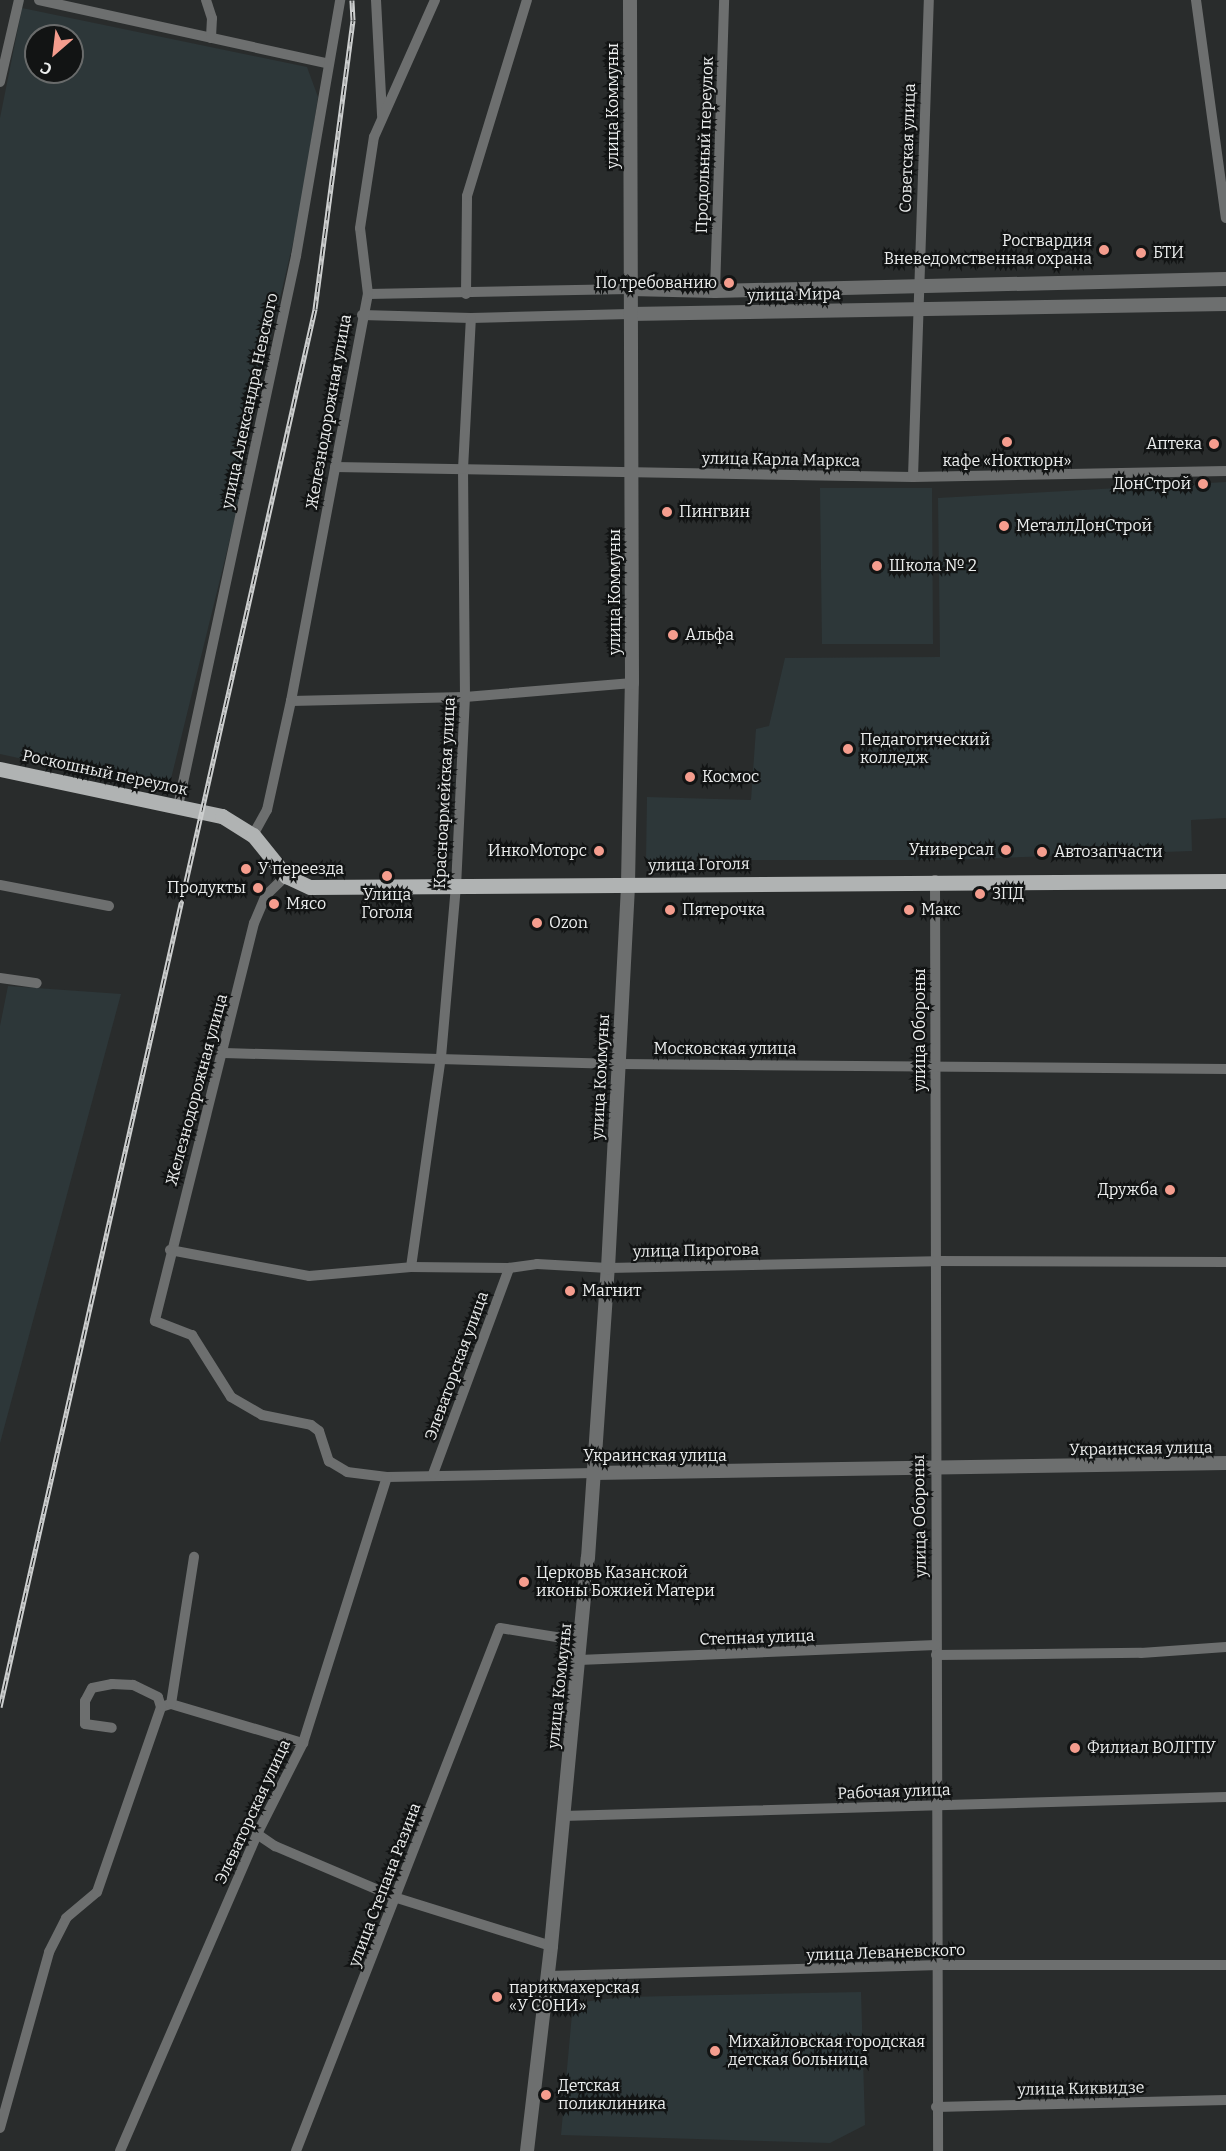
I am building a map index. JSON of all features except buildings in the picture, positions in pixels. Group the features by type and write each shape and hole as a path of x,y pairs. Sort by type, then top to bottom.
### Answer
{"main road":[{"name":"Роскошный переулок","path":"0,769 202,812"},
{"name":"улица Гоголя","path":"202,812 234,821 253,835 286,876 309,887 935,880 1226,881"}],"street":[{"path":"0,82 18,0"},
{"path":"39,0 326,63"},
{"path":"206,0 212,18 211,38"},
{"name":"улица Александра Невского","path":"178,806 296,256 326,63 338,23 340,0"},
{"path":"376,0 382,119"},
{"name":"Железнодорожная улица","path":"253,835 267,810 291,702 362,315 368,294 360,228 374,137 435,0"},
{"path":"466,294 467,196 527,0"},
{"name":"улица Коммуны","path":"527,2151 548,1976 581,1641 608,1268 628,884 632,683 630,0"},
{"name":"Продольный переулок","path":"715,291 724,0"},
{"name":"Советская улица","path":"913,477 929,0"},
{"path":"1196,0 1226,218"},
{"name":"улица Мира","path":"368,294 466,294 630,289 715,291 1226,279"},
{"name":"улица Мира","path":"362,315 471,318 1226,304"},
{"name":"Красноармейская улица","path":"411,1268 441,1057 456,887 465,697 464,469 471,318"},
{"name":"улица Карла Маркса","path":"335,467 913,477 1226,471"},
{"path":"291,702 465,697 632,683"},
{"name":"Железнодорожная улица","path":"155,1322 170,1250 224,1053 256,915 266,895 286,876"},
{"name":"улица Обороны","path":"935,880 934,1470 940,1806 940,1965 936,2107 938,2151"},
{"path":"0,885 108,906"},
{"path":"0,978 37,983"},
{"name":"Московская улица","path":"224,1053 441,1057 619,1064 935,1064 1226,1069"},
{"name":"улица Пирогова","path":"170,1250 309,1276 411,1268 509,1269 537,1264 608,1268 934,1261 1226,1262"},
{"name":"Элеваторская улица","path":"433,1474 509,1269"},
{"name":"Украинская улица","path":"155,1322 192,1335 231,1397 262,1415 311,1425 319,1431 329,1461 338,1468 387,1477 433,1474 934,1470 1226,1463"},
{"name":"Элеваторская улица","path":"120,2151 256,1834 303,1743 387,1477"},
{"path":"0,2128 49,1952 66,1918 97,1892 166,1706 194,1557"},
{"name":"улица Степана Разина","path":"296,2151 500,1628 581,1641"},
{"name":"Степная улица","path":"579,1660 936,1650 1141,1653 1226,1647"},
{"path":"111,1728 85,1724 85,1701 92,1688 112,1684 133,1685 158,1697 166,1706 303,1743"},
{"name":"Рабочая улица","path":"563,1816 1226,1797"},
{"path":"256,1834 275,1846 396,1899 551,1946"},
{"name":"улица Леваневского","path":"548,1976 940,1965 1226,1965"},
{"name":"улица Киквидзе","path":"936,2107 1226,2100"}],"shaded area":[{"path":"22,8 307,67 318,97 300,213 238,477 240,498 168,791 0,754 0,118"},
{"path":"1226,482 1226,818 1191,820 1192,851 943,860 646,860 647,797 751,800 756,729 769,726 785,658 940,657 938,498"},
{"name":"Школа № 2","path":"820,488 932,488 933,644 822,644"},
{"path":"8,986 121,994 0,1443 0,1026"},
{"name":"Михайловская городская детская больница","path":"861,1992 865,2125 830,2143 561,2135 573,2003 625,1997"}],"railway":[{"path":"0,1707 315,309 353,20 352,0"}],"place":[{"name":"Росгвардия Вневедомственная охрана","path":"1104,250"},
{"name":"БТИ","path":"1141,253"},
{"name":"По требованию","path":"729,283"},
{"name":"кафе «Ноктюрн»","path":"1007,442"},
{"name":"Аптека","path":"1214,444"},
{"name":"ДонСтрой","path":"1203,484"},
{"name":"Пингвин","path":"667,512"},
{"name":"МеталлДонСтрой","path":"1004,526"},
{"name":"Школа № 2","path":"877,566"},
{"name":"Альфа","path":"673,635"},
{"name":"Педагогический колледж","path":"848,749"},
{"name":"Космос","path":"690,777"},
{"name":"Универсал","path":"1006,850"},
{"name":"ИнкоМоторс","path":"599,851"},
{"name":"Автозапчасти","path":"1042,852"},
{"name":"У переезда","path":"246,869"},
{"name":"Улица Гоголя","path":"387,876"},
{"name":"Продукты","path":"258,888"},
{"name":"ЗПД","path":"980,894"},
{"name":"Мясо","path":"274,904"},
{"name":"Пятерочка","path":"670,910"},
{"name":"Макс","path":"909,910"},
{"name":"Ozon","path":"537,923"},
{"name":"Дружба","path":"1170,1190"},
{"name":"Магнит","path":"570,1291"},
{"name":"Церковь Казанской иконы Божией Матери","path":"524,1582"},
{"name":"Филиал ВОЛГПУ","path":"1075,1748"},
{"name":"парикмахерская «У СОНИ»","path":"497,1997"},
{"name":"Михайловская городская детская больница","path":"715,2051"},
{"name":"Детская поликлиника","path":"546,2095"}]}
